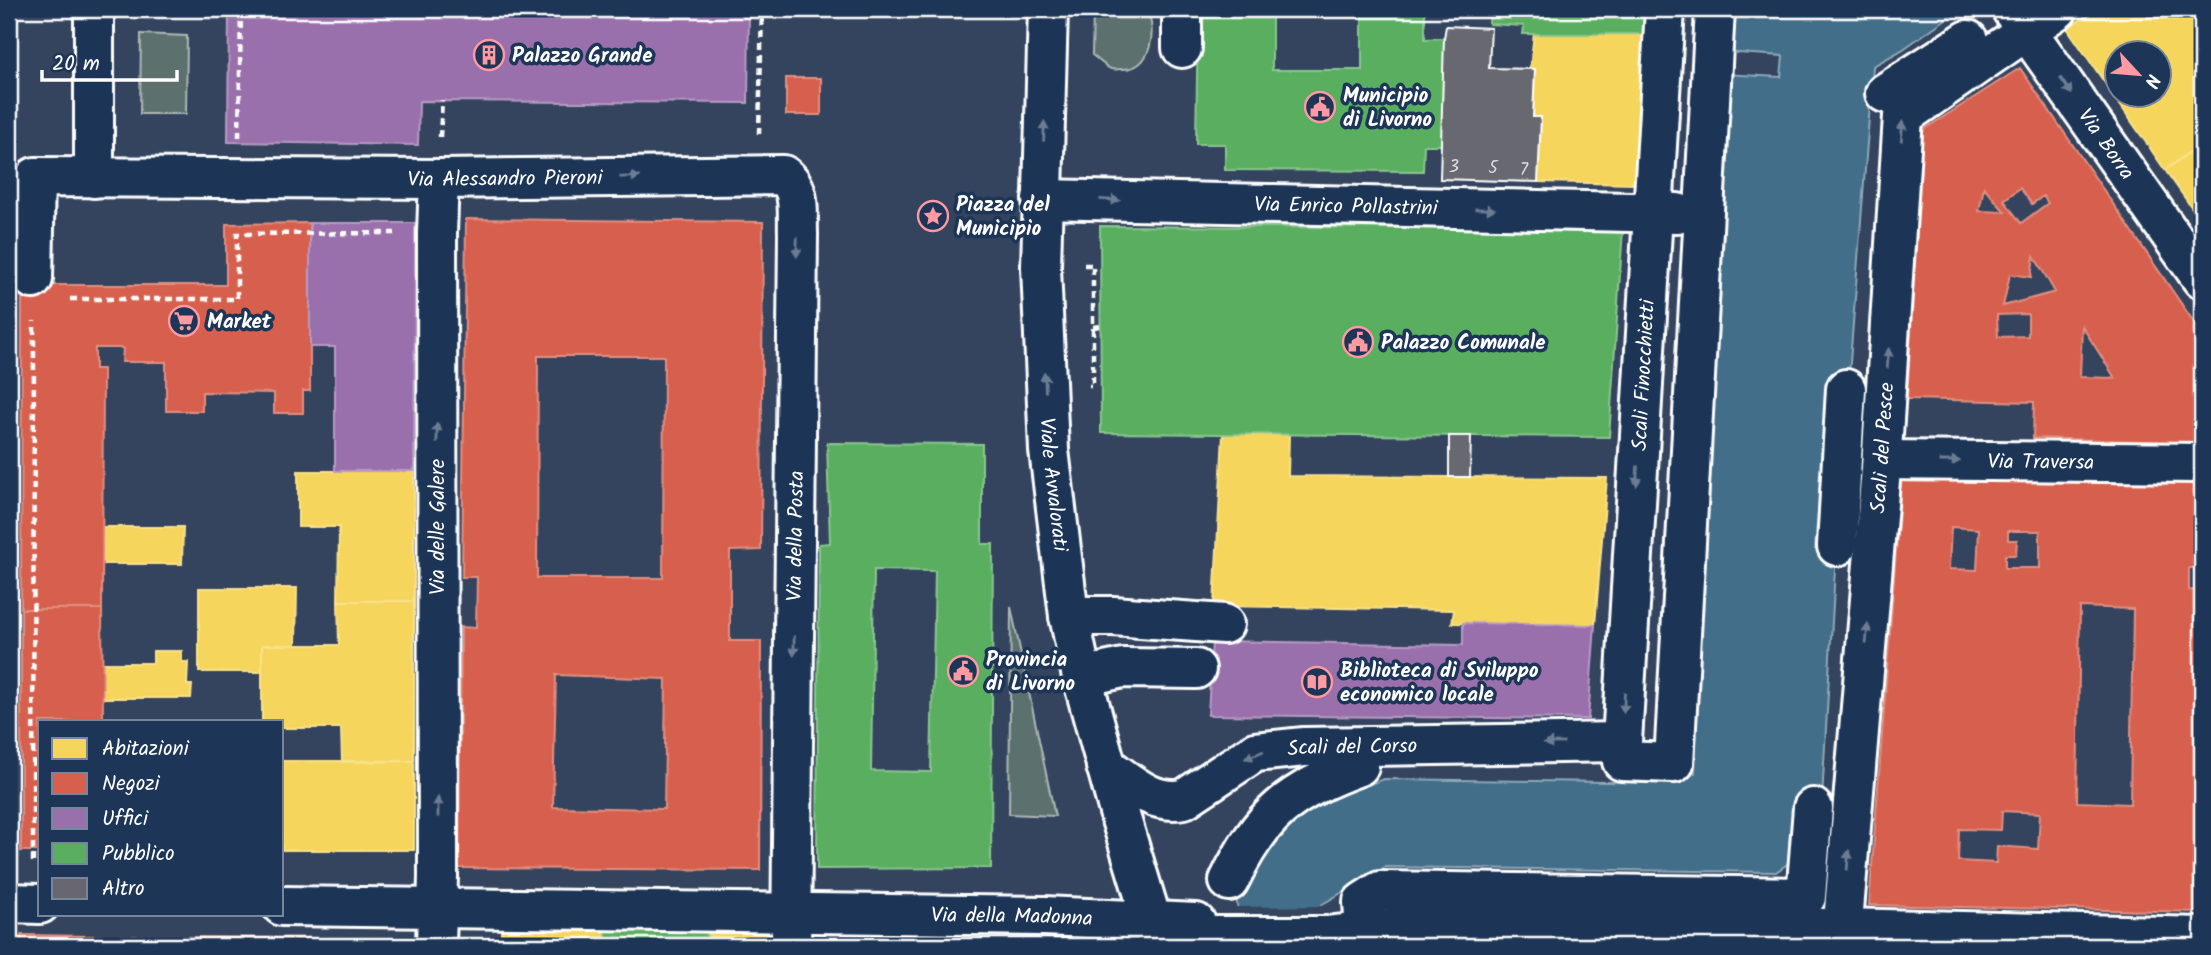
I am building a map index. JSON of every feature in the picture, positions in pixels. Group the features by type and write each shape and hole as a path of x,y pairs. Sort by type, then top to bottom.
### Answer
{"street":[{"path":"94,9 94,178"},
{"name":"Viale Avvalorati","path":"1048,9 1041,295 1049,450 1069,616 1082,677 1156,934"},
{"path":"1182,9 1182,48"},
{"name":"Scali Finocchietti","path":"1622,742 1665,9"},
{"path":"1622,742 1622,761 1674,764 1715,9"},
{"path":"1885,93 2017,17 2058,9"},
{"name":"Via Borra","path":"2017,17 2202,279"},
{"name":"Scali del Pesce","path":"1842,937 1882,464 1903,116 2017,17"},
{"name":"Via Alessandro Pieroni","path":"42,297 35,177 94,178 235,166 439,179 775,178"},
{"name":"Via della Posta","path":"775,178 796,190 798,234 791,922"},
{"name":"Via delle Galere","path":"437,917 439,179"},
{"name":"Via Enrico Pollastrini","path":"1042,199 1703,214"},
{"path":"1837,546 1846,389"},
{"name":"Via Traversa","path":"1842,465 2202,463"},
{"path":"1069,616 1113,616 1224,624"},
{"path":"1082,677 1124,668 1196,669"},
{"name":"Scali del Corso","path":"1106,766 1146,794 1159,800 1172,801 1184,799 1255,752 1304,747 1622,742"},
{"path":"1229,881 1242,853 1260,826 1297,793 1316,782 1359,766 1359,747"},
{"path":"1813,808 1806,897 1380,891 1363,902 1365,939 1412,926 2110,941 2202,937"},
{"path":"9,903 38,904"},
{"name":"Via della Madonna","path":"284,906 437,917 791,922 1044,916 1156,934 1196,923 1197,936 1326,936 1365,939"},
{"path":"1082,946 1114,946"}],"path":[{"path":"235,166 241,9"},
{"path":"762,9 775,178"},
{"path":"33,851 42,297 237,299 237,224"},
{"path":"237,234 402,233"},
{"path":"1093,265 1093,386"},
{"path":"1093,327 1101,326"}],"green space":[{"path":"1097,9 1147,9 1152,28 1150,48 1140,63 1132,68 1112,69 1092,55 1093,12"},
{"path":"141,34 187,36 186,114 140,114"},
{"path":"1011,607 1055,816 1009,814"}],"water":[{"path":"1726,9 1960,9 1902,50 1873,66 1849,375 1829,376 1815,549 1836,551 1822,799 1797,857 1776,872 1385,867 1321,905 1324,946 1240,946 1236,889 1261,843 1308,806 1384,779 1681,783 1695,773 1722,74 1781,77 1783,56 1723,52"}],"pier":[{"path":"1325,906 1325,918 1237,946 1234,907"}],"building: Abitazioni":[{"path":"2097,9 2202,9 2202,59 2192,66 2202,80 2202,143 2165,170 2122,108 2172,108 2172,38 2102,38 2102,79 2067,28"},
{"path":"1534,33 1645,34 1635,184 1538,182 1541,117 1533,117 1535,69 1530,69"},
{"path":"2202,143 2202,222 2165,170"},
{"path":"1223,434 1289,435 1288,476 1607,478 1595,625 1452,623 1454,610 1214,606"},
{"path":"298,471 414,471 414,601 338,601 339,527 298,527"},
{"path":"103,527 183,527 182,564 103,564"},
{"path":"199,588 297,588 296,645 262,645 262,672 199,672"},
{"path":"338,601 414,601 414,761 342,762 341,728 284,728 284,720 262,720 262,645 339,645"},
{"path":"153,651 182,651 182,662 188,662 187,685 192,685 191,698 103,698 102,663 153,663"},
{"path":"284,761 414,761 414,850 284,850"},
{"path":"501,927 606,928 606,946 501,946"},
{"path":"707,929 770,930 769,946 707,946"},
{"path":"817,942 872,942 872,946 817,946"},
{"path":"940,943 990,943 990,946 939,946"}],"building: Negozi":[{"path":"2020,68 2202,334 2202,443 2033,438 2034,402 1907,399 1923,130","holes":["1984,187 2005,212 1979,211","2020,188 2032,204 2043,196 2048,203 2021,223 2004,200","2034,256 2055,292 2003,306 2010,274 2031,277","2028,314 2028,336 1998,337 1997,315","2082,326 2115,378 2080,377"]},
{"path":"786,78 821,78 821,115 786,115"},
{"path":"466,219 763,222 761,550 730,551 730,641 761,641 760,870 459,868 461,627 476,628 477,577 462,577","holes":["538,356 664,356 663,578 537,578","556,675 666,679 664,809 553,807"]},
{"path":"310,223 310,391 303,391 303,413 274,413 274,393 202,392 202,411 166,411 166,362 122,362 123,348 95,348 95,369 103,369 102,609 21,609 22,285 226,285 226,224"},
{"path":"1902,473 2202,480 2202,568 2189,568 2189,590 2202,591 2202,912 1869,905","holes":["1951,527 1979,529 1977,570 1949,569","2008,531 2040,531 2040,568 2005,568 2005,555 2016,555 2017,540 2008,540","2080,607 2133,609 2130,804 2077,802","2002,811 2040,813 2038,849 1997,846 1996,863 1958,861 1959,829 2001,830"]},
{"path":"21,609 102,609 103,720 38,720 38,851 21,851"},
{"path":"21,935 317,939 317,946 21,946"}],"building: Uffici":[{"name":"Palazzo Grande","path":"229,9 749,9 748,103 419,101 418,145 228,142"},
{"path":"310,223 415,223 414,471 335,471 335,347 310,347"},
{"path":"1463,623 1595,625 1588,719 1208,715 1212,641 1463,645"}],"building: Pubblico":[{"name":"Municipio di Livorno","path":"1198,9 1272,9 1272,70 1362,70 1362,9 1425,9 1425,39 1444,38 1443,145 1424,145 1423,171 1225,170 1225,144 1196,144"},
{"path":"1490,9 1647,9 1645,34 1523,34 1524,26 1489,24"},
{"name":"Palazzo Comunale","path":"1100,226 1623,229 1609,437 1101,433"},
{"name":"Provincia di Livorno","path":"827,443 982,444 982,544 993,544 991,868 817,869 819,544 830,543","holes":["874,570 935,571 931,772 871,771"]},
{"path":"606,928 707,929 707,946 606,946"},
{"path":"328,938 412,938 412,946 328,946"}],"building: Altro":[{"path":"1446,26 1491,28 1489,68 1535,69 1533,117 1541,117 1538,182 1440,179"},
{"path":"1449,436 1471,436 1470,477 1449,477"}],"place":[{"name":"Palazzo Grande","path":"489,55"},
{"name":"Municipio di Livorno","path":"1320,107"},
{"name":"Piazza del Municipio","path":"933,216"},
{"name":"Market","path":"184,321"},
{"name":"Palazzo Comunale","path":"1358,342"},
{"name":"Provincia di Livorno","path":"963,671"},
{"name":"Biblioteca di Sviluppo economico locale","path":"1317,682"}]}
